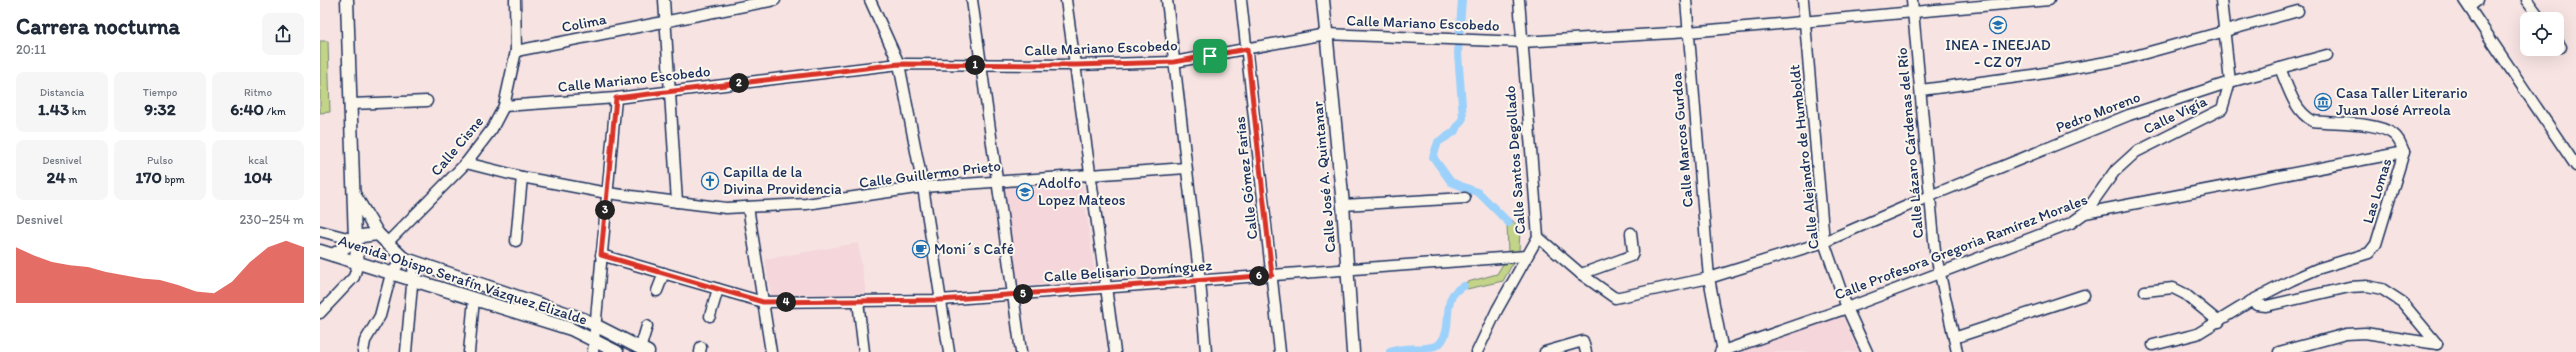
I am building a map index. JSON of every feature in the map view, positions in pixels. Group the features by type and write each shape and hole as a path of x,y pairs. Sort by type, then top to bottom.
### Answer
{"street":[{"path":"320,313 354,277 358,263 355,240 347,0"},
{"name":"Calle Cisne","path":"386,244 466,163 492,130 504,106 516,51 515,0"},
{"path":"664,0 677,202"},
{"name":"Colima","path":"516,51 665,23 775,0"},
{"path":"870,0 899,64 923,187 949,352"},
{"path":"972,0 1021,352"},
{"path":"1066,0 1115,352"},
{"path":"1167,0 1200,281 1206,352"},
{"name":"Calle Gómez Farías","path":"1242,0 1280,352"},
{"name":"Calle José A. Quintanar","path":"1323,0 1343,205 1353,352"},
{"name":"Calle Santos Degollado","path":"1477,352 1538,237 1519,0"},
{"name":"Calle Marcos Gurdoa","path":"1686,0 1709,278 1722,352"},
{"name":"Calle Alejandro de Humboldt","path":"1803,0 1824,242 1847,308 1867,352"},
{"name":"Calle Lázaro Cárdenas del Río","path":"1912,0 1930,196 1939,272 1957,352"},
{"name":"Calle Mariano Escobedo","path":"504,106 616,98 899,64 1076,65 1174,62 1326,34 1476,42 1522,42 1688,32 2049,0"},
{"name":"Calle Vigía","path":"2085,214 2114,172 2136,152 2222,109 2230,82 2221,0"},
{"path":"2478,0 2467,3 2576,166"},
{"path":"2527,0 2536,12"},
{"path":"1921,90 2033,75 2124,59 2298,11"},
{"name":"Pedro Moreno","path":"1930,196 2129,115 2230,82 2327,55"},
{"name":"Las Lomas","path":"2219,322 2251,301 2317,269 2369,253 2376,244 2404,152 2400,140 2385,130 2375,126 2313,122 2304,117 2298,109 2280,68"},
{"path":"593,352 616,98"},
{"path":"350,104 427,101"},
{"name":"Calle Profesora Gregoria Ramírez Morales","path":"1722,352 1847,308 1939,272 2071,224 2085,214 2404,152"},
{"name":"Calle Guillermo Prieto","path":"466,163 522,177 607,193 677,202 700,207 748,207 864,197 923,187 1186,168"},
{"path":"516,241 522,177"},
{"name":"Avenida Obispo Serafín Vázquez Elizalde","path":"354,194 378,234 386,244 408,261 595,324 624,347 644,350"},
{"path":"1538,237 1581,274 1615,298 1709,278 1824,242 1930,196"},
{"path":"1343,205 1465,198"},
{"path":"748,207 771,352"},
{"path":"320,231 355,240"},
{"path":"1581,274 1631,256 1633,252 1631,233"},
{"path":"333,255 355,240 367,235 378,234"},
{"name":"Avenida Obispo Serafín Vázquez Elizalde","path":"320,251 571,329 616,352"},
{"name":"Calle Belisario Domínguez","path":"601,255 763,302 940,300 1527,256"},
{"path":"363,352 365,341 380,316 391,274 408,261 413,279 406,352"},
{"path":"658,291 664,273"},
{"path":"2251,301 2257,305 2266,306 2349,286 2367,286 2382,289 2402,302 2437,348"},
{"path":"2145,291 2173,288 2184,294 2219,322 2197,334 2153,345"},
{"path":"710,316 718,289"},
{"path":"1954,338 2084,295"},
{"path":"469,352 474,299"},
{"path":"858,301 864,352"},
{"path":"644,350 647,326"},
{"path":"2279,352 2346,334 2365,333 2437,348"},
{"path":"1545,352 1583,341 1586,352"}],"shaded area":[{"path":"1082,182 1096,282 1016,286 1002,186"},
{"path":"858,243 866,293 771,295 765,259"},
{"path":"1842,315 1858,352 1738,352"}],"green space":[{"path":"320,41 328,41 330,112 320,113"},
{"path":"1511,219 1520,229 1519,251 1508,254 1507,223"},
{"path":"1513,263 1503,281 1467,289 1464,283 1497,274 1503,264"}],"waterway":[{"path":"1462,0 1458,53 1463,118 1454,132 1438,142 1433,157 1451,182 1479,193 1509,223"},
{"path":"1390,352 1402,349 1426,348 1438,345 1446,331 1451,298 1456,291 1464,286"}],"place":[{"name":"INEA - INEEJAD - CZ 07","path":"1998,25"},
{"name":"Casa Taller Literario Juan José Arreola","path":"2323,102"},
{"name":"Capilla de la Divina Providencia","path":"710,181"},
{"name":"Adolfo Lopez Mateos","path":"1025,192"},
{"name":"Moni´s Café","path":"921,249"}],"route":[{"path":"1247,49 1272,275 940,300 763,302 601,255 616,98 899,64 1076,65 1174,62 1210,56 1247,49"}]}
